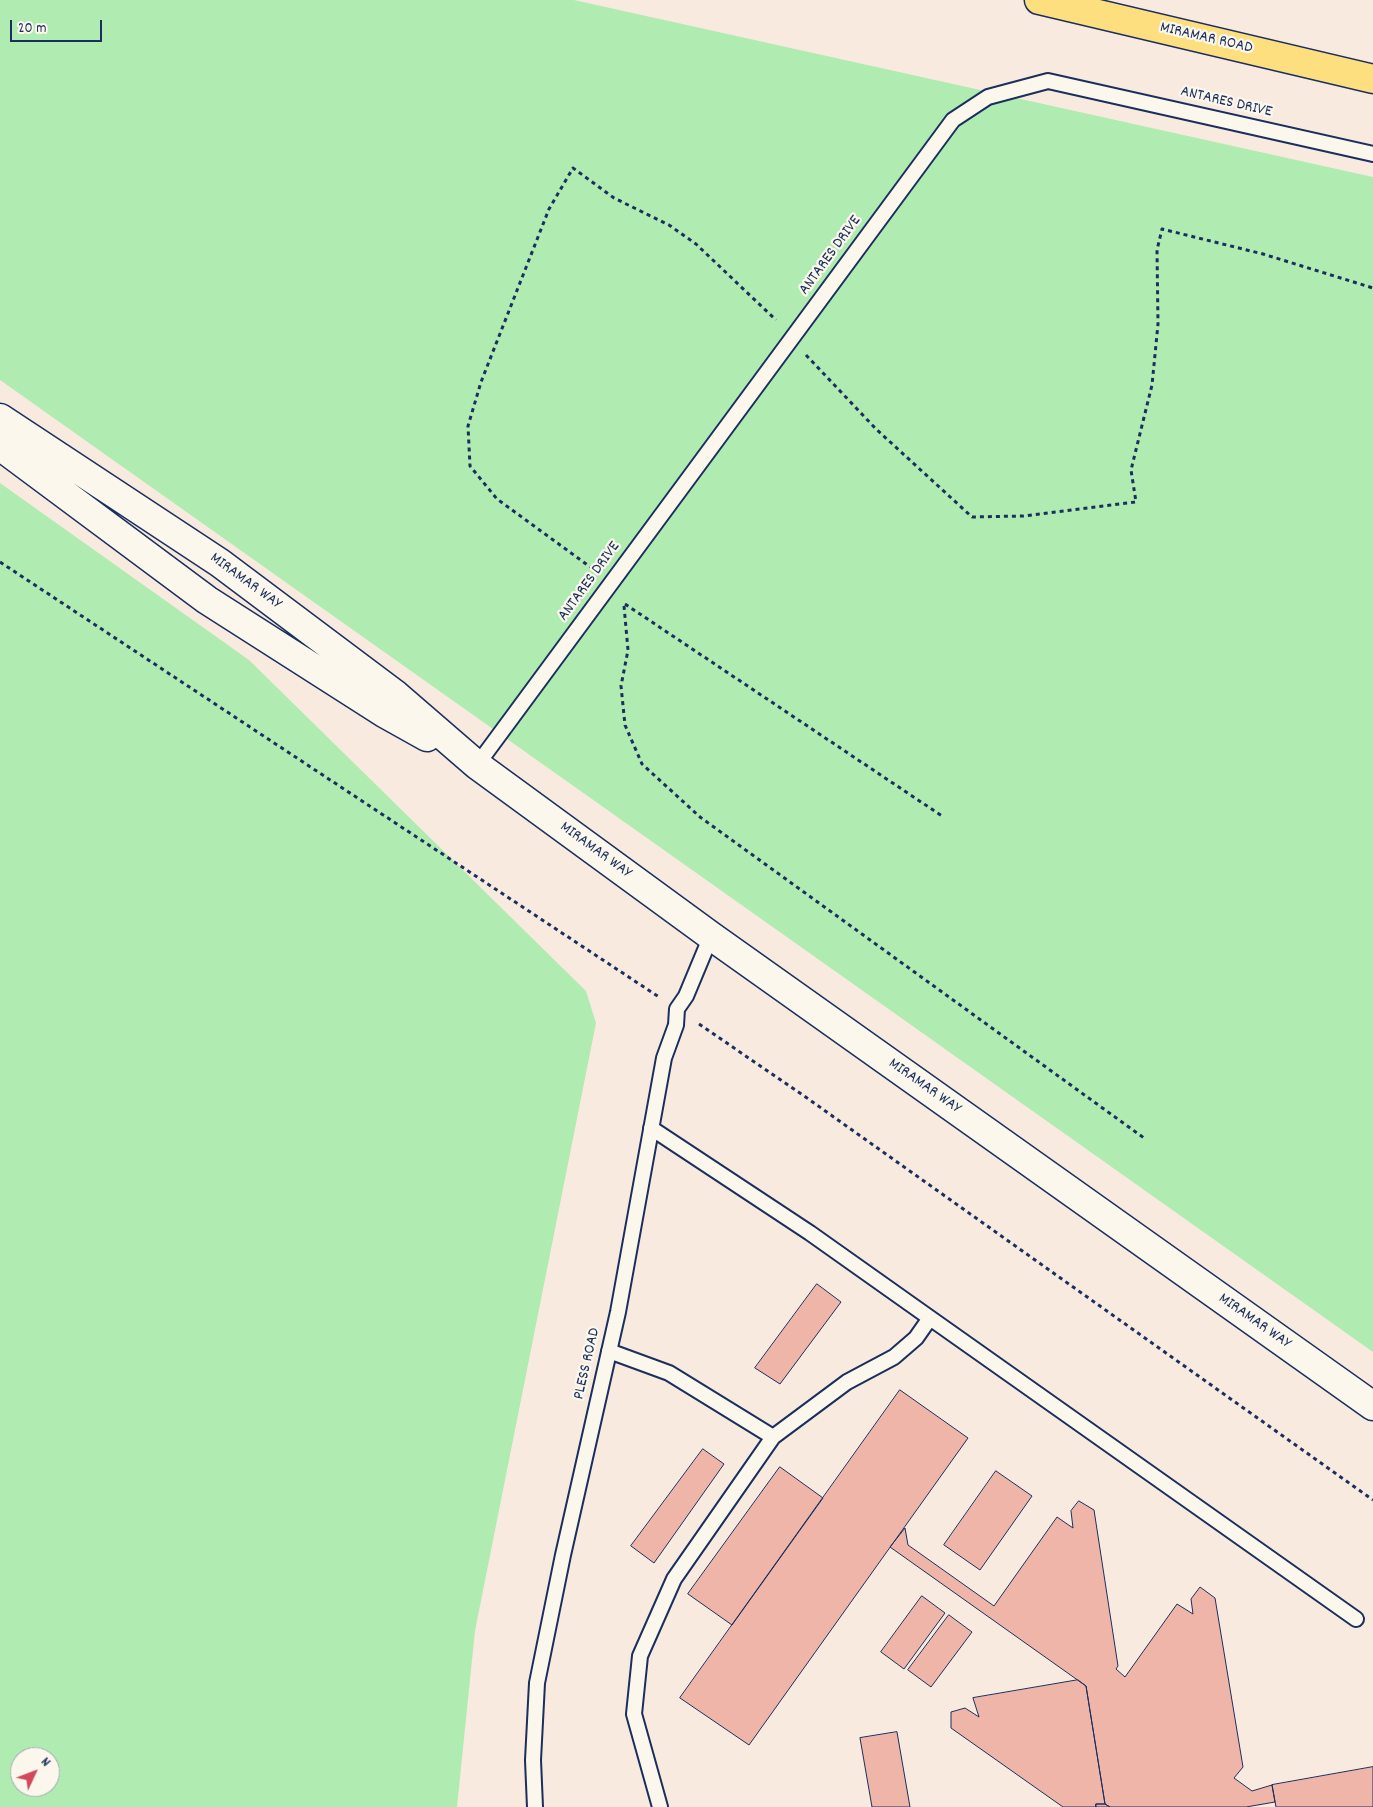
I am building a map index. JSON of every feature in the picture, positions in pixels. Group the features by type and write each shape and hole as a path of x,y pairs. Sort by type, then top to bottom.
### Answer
{"main road":[{"name":"MIRAMAR ROAD","path":"1039,0 1373,79"}],"street":[{"name":"MIRAMAR WAY","path":"0,418 220,563 396,694 477,765 711,936 1373,1406"},
{"name":"MIRAMAR WAY","path":"0,446 207,600 384,713 477,765"}],"lane":[{"name":"ANTARES DRIVE","path":"477,765 953,120 988,97 1048,81 1373,154"},
{"name":"PLESS ROAD","path":"535,1807 533,1760 536,1683 609,1351 664,1058 676,1024 677,1009 686,996 711,936"},
{"path":"651,1128 810,1234 1356,1619"},
{"path":"660,1807 634,1714 640,1656 674,1579 773,1437 847,1382 894,1357 916,1338 930,1318"},
{"path":"609,1351 668,1373 773,1437"}],"path":[{"path":"942,816 624,604 596,571 497,499 470,466 468,426 481,382 548,209 573,168 614,198 670,225 696,244 776,320 825,377 876,429 972,517 1023,516 1136,502 1131,470 1152,385 1158,324 1156,250 1162,229 1263,254 1373,288"},
{"path":"624,604 628,650 621,686 625,725 642,764 700,817 1144,1138"}],"green space":[{"path":"0,0 574,0 1373,177 1373,1352 0,380"},
{"path":"0,483 249,660 586,991 596,1023 475,1631 457,1807 0,1807"}],"building":[{"path":"817,1284 841,1302 780,1384 755,1368"},
{"path":"900,1390 968,1438 749,1745 680,1698"},
{"path":"703,1449 724,1464 654,1563 631,1546"},
{"path":"780,1467 823,1498 732,1625 688,1594"},
{"path":"996,1471 1032,1496 980,1570 944,1545"},
{"path":"1079,1501 1094,1510 1118,1666 1116,1669 1125,1677 1177,1604 1193,1614 1191,1599 1200,1587 1215,1598 1243,1767 1234,1778 1252,1791 1272,1785 1275,1802 1246,1807 1110,1807 1105,1804 1086,1686 890,1547 905,1528 908,1545 994,1606 1057,1517 1073,1528 1071,1511"},
{"path":"922,1596 945,1613 904,1669 881,1652"},
{"path":"949,1615 972,1632 931,1687 908,1670"},
{"path":"1078,1680 1086,1686 1105,1804 1096,1804 1096,1807 1063,1807 951,1728 951,1712 965,1708 979,1717 973,1698"},
{"path":"897,1732 910,1807 872,1807 860,1738"},
{"path":"1373,1767 1373,1807 1276,1807 1272,1785"},
{"path":"1096,1804 1105,1804 1110,1807 1096,1807"}]}
